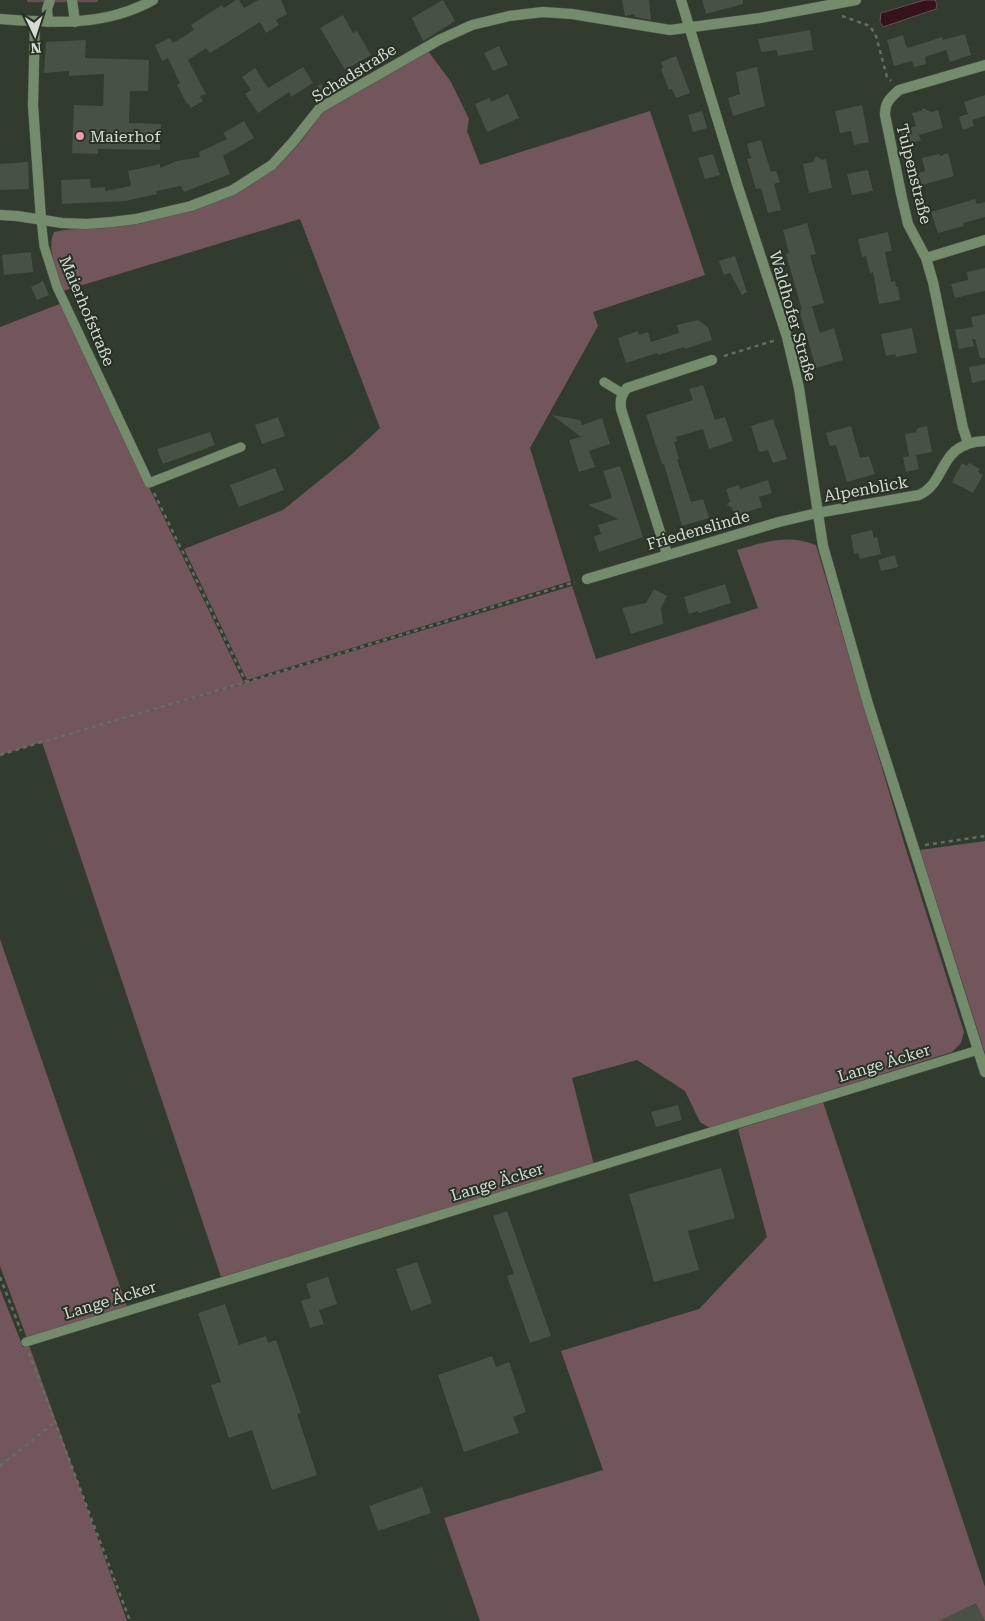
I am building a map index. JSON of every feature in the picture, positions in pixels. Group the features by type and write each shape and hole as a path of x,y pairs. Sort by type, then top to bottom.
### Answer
{"street":[{"path":"0,19 35,22 94,20 124,13 153,0"},
{"name":"Waldhofer Straße","path":"681,0 738,188 787,337 799,388 823,546 868,704 985,1072"},
{"name":"Schadstraße","path":"0,215 62,223 87,224 136,219 191,206 233,190 272,164 293,142 320,108 439,40 472,25 509,16 543,12 572,14 670,30 760,18 856,0"},
{"path":"48,22 49,4"},
{"path":"73,4 75,22"},
{"name":"Maierhofstraße","path":"35,22 33,106 41,219"},
{"path":"899,90 985,65"},
{"name":"Tulpenstraße","path":"899,90 888,99 885,115 908,224 926,258 933,282 961,418 968,443"},
{"path":"926,258 985,240"},
{"path":"667,554 621,409 620,400 622,393 627,388 712,360"},
{"name":"Alpenblick","path":"817,513 911,498 926,492 956,449 968,443 985,441"},
{"name":"Friedenslinde","path":"587,579 667,554 817,513"}],"lane":[{"name":"Maierhofstraße","path":"41,219 44,246 57,287 149,483"},
{"path":"604,382 622,393"},
{"path":"149,483 241,447"},
{"name":"Lange Äcker","path":"26,1342 217,1282 726,1129 978,1050"}],"path":[{"path":"836,5 842,16 870,26 876,36 887,77 899,90"},
{"path":"712,360 767,343"},
{"path":"149,483 246,682"},
{"path":"0,755 587,579"},
{"path":"912,846 985,836"},
{"path":"0,1276 130,1621"},
{"path":"0,1466 56,1422"}],"shaded area":[{"path":"925,0 935,0 937,4 936,9 883,27 880,22 881,13"},
{"path":"428,51 451,82 469,119 467,131 480,165 650,111 705,275 593,312 598,326 530,448 571,581 247,680 184,549 283,510 351,455 380,428 300,219 63,291 52,254 51,246 54,232 137,224 235,193 256,182 275,168 298,145 324,111"},
{"path":"62,303 244,683 151,711 572,586 596,659 758,608 737,550 776,540 795,540 816,545 905,846 964,1032 961,1043 952,1052 710,1128 700,1122 685,1091 637,1060 572,1078 594,1165 221,1277 42,742 0,755 0,327"},
{"path":"985,841 985,1053 920,850"},
{"path":"0,939 127,1307 27,1338 0,1266"},
{"path":"823,1102 985,1587 985,1621 480,1621 444,1518 603,1470 561,1351 699,1309 767,1237 738,1129"},
{"path":"0,1289 23,1347 29,1345 127,1621 0,1621"}],"building":[{"path":"239,0 244,8 258,0 281,0 287,14 276,20 279,25 266,33 260,22 210,53 206,48 188,60 206,94 200,96 203,101 191,108 177,85 180,83 168,58 162,61 155,45 170,38 173,43 194,30 191,25 222,5 224,8"},
{"path":"443,0 455,21 423,41 412,18"},
{"path":"622,0 649,0 651,20 635,17 634,14 625,16"},
{"path":"702,0 743,0 743,4 706,14"},
{"path":"343,15 353,33 357,31 371,55 345,70 320,28"},
{"path":"810,30 813,50 778,56 777,50 761,52 758,39"},
{"path":"965,34 971,55 950,62 946,50 925,57 926,64 914,67 912,61 894,66 887,40 903,35 908,48 942,37 943,40"},
{"path":"86,40 85,58 149,60 148,91 130,91 129,123 161,124 160,150 98,149 98,154 72,153 74,105 103,106 104,74 69,76 69,71 44,73 46,42"},
{"path":"499,46 508,65 493,71 484,53"},
{"path":"676,56 690,93 676,98 672,89 669,90 661,69 663,68 661,62"},
{"path":"303,67 313,83 291,97 289,92 258,113 245,94 251,90 242,77 255,68 268,88"},
{"path":"757,67 765,106 733,116 728,98 740,94 736,72"},
{"path":"321,84 327,94 316,101 310,91"},
{"path":"508,94 519,118 487,132 475,104 489,98 491,102"},
{"path":"985,95 985,116 972,120 974,126 963,130 959,117 968,114 964,102"},
{"path":"862,105 869,142 854,145 851,131 840,133 835,111"},
{"path":"923,108 931,112 938,110 943,128 919,135 921,140 905,145 901,131 916,126 912,113 921,111"},
{"path":"702,111 707,128 693,132 688,115"},
{"path":"244,121 254,138 223,156 230,174 184,192 181,186 156,191 157,194 126,201 62,204 61,180 90,179 91,188 105,187 105,191 131,186 128,171 160,164 160,168 177,161 200,157 199,152 227,139 223,133"},
{"path":"761,140 771,172 776,171 780,182 774,184 781,210 768,213 761,188 756,189 747,159 751,158 747,144"},
{"path":"948,153 954,176 912,188 909,176 925,171 922,158"},
{"path":"713,154 720,175 705,179 698,158"},
{"path":"816,156 822,160 826,159 832,188 809,193 803,164 813,162"},
{"path":"28,162 29,189 0,190 0,164"},
{"path":"868,170 873,191 852,195 847,174"},
{"path":"975,199 977,204 985,202 985,217 963,223 964,226 938,233 931,212"},
{"path":"807,223 816,254 810,255 824,303 803,309 812,307 820,333 834,328 843,360 816,368 799,310 802,310 786,254 789,253 783,230"},
{"path":"888,232 892,251 885,252 891,282 895,281 896,287 898,287 900,300 879,304 873,272 870,273 866,256 862,257 858,239"},
{"path":"31,252 33,272 4,275 2,255"},
{"path":"735,256 747,292 742,295 730,273 724,275 719,261"},
{"path":"985,268 985,291 955,298 951,284 968,280 967,272"},
{"path":"43,281 49,295 37,300 31,287"},
{"path":"985,314 985,358 980,358 975,339 972,339 974,346 959,349 955,330 973,327 971,317"},
{"path":"698,320 708,327 712,340 685,349 684,347 658,355 657,353 626,363 618,338 638,331 639,335 648,332 651,342 679,333 677,325"},
{"path":"912,328 917,353 896,357 895,354 886,356 881,334"},
{"path":"985,364 985,380 972,383 969,367"},
{"path":"703,385 715,420 725,417 733,441 709,449 703,429 676,437 677,441 674,442 679,459 677,459 691,502 703,499 709,518 682,526 664,464 662,464 646,415 693,400 689,389"},
{"path":"552,415 580,420 582,425 602,418 610,444 589,451 595,467 579,472 569,440 581,437"},
{"path":"278,417 285,436 262,444 255,425"},
{"path":"773,419 787,459 773,463 768,450 759,452 751,426"},
{"path":"851,426 860,458 869,456 875,474 847,482 836,445 830,446 826,433"},
{"path":"927,426 932,452 909,456 905,434 916,432 918,428"},
{"path":"210,432 215,445 163,464 157,449"},
{"path":"916,455 919,469 906,472 903,457"},
{"path":"962,463 967,466 969,463 980,469 978,472 983,475 973,493 952,482"},
{"path":"620,466 643,537 599,552 594,537 601,534 598,525 618,519 588,505 612,498 603,471"},
{"path":"275,468 284,490 239,507 230,485"},
{"path":"768,480 772,493 759,497 762,507 735,516 732,508 727,505 730,501 726,489 739,485 740,489"},
{"path":"872,530 874,538 877,537 881,554 860,559 858,553 854,554 851,535"},
{"path":"895,555 898,567 881,571 878,560"},
{"path":"725,584 731,603 699,613 698,611 689,614 684,597"},
{"path":"654,589 667,596 661,608 663,624 631,634 622,608 646,603"},
{"path":"678,1105 682,1120 656,1127 651,1112"},
{"path":"721,1168 735,1218 688,1231 699,1270 654,1282 629,1194"},
{"path":"507,1211 551,1336 530,1343 507,1276 514,1274 493,1216"},
{"path":"417,1262 432,1303 411,1311 396,1269"},
{"path":"328,1277 337,1304 319,1310 324,1324 310,1328 301,1301 311,1298 306,1284"},
{"path":"225,1304 239,1345 266,1336 268,1343 276,1340 301,1413 297,1414 317,1475 272,1490 252,1430 229,1438 211,1385 221,1382 198,1313"},
{"path":"492,1356 496,1367 509,1362 526,1412 513,1417 519,1433 464,1452 438,1375"},
{"path":"422,1487 431,1513 378,1531 369,1506"},
{"path":"976,1603 985,1621 939,1621"}],"waterway":[{"path":"29,0 96,0"}],"place":[{"name":"Maierhof","path":"80,136"}]}
